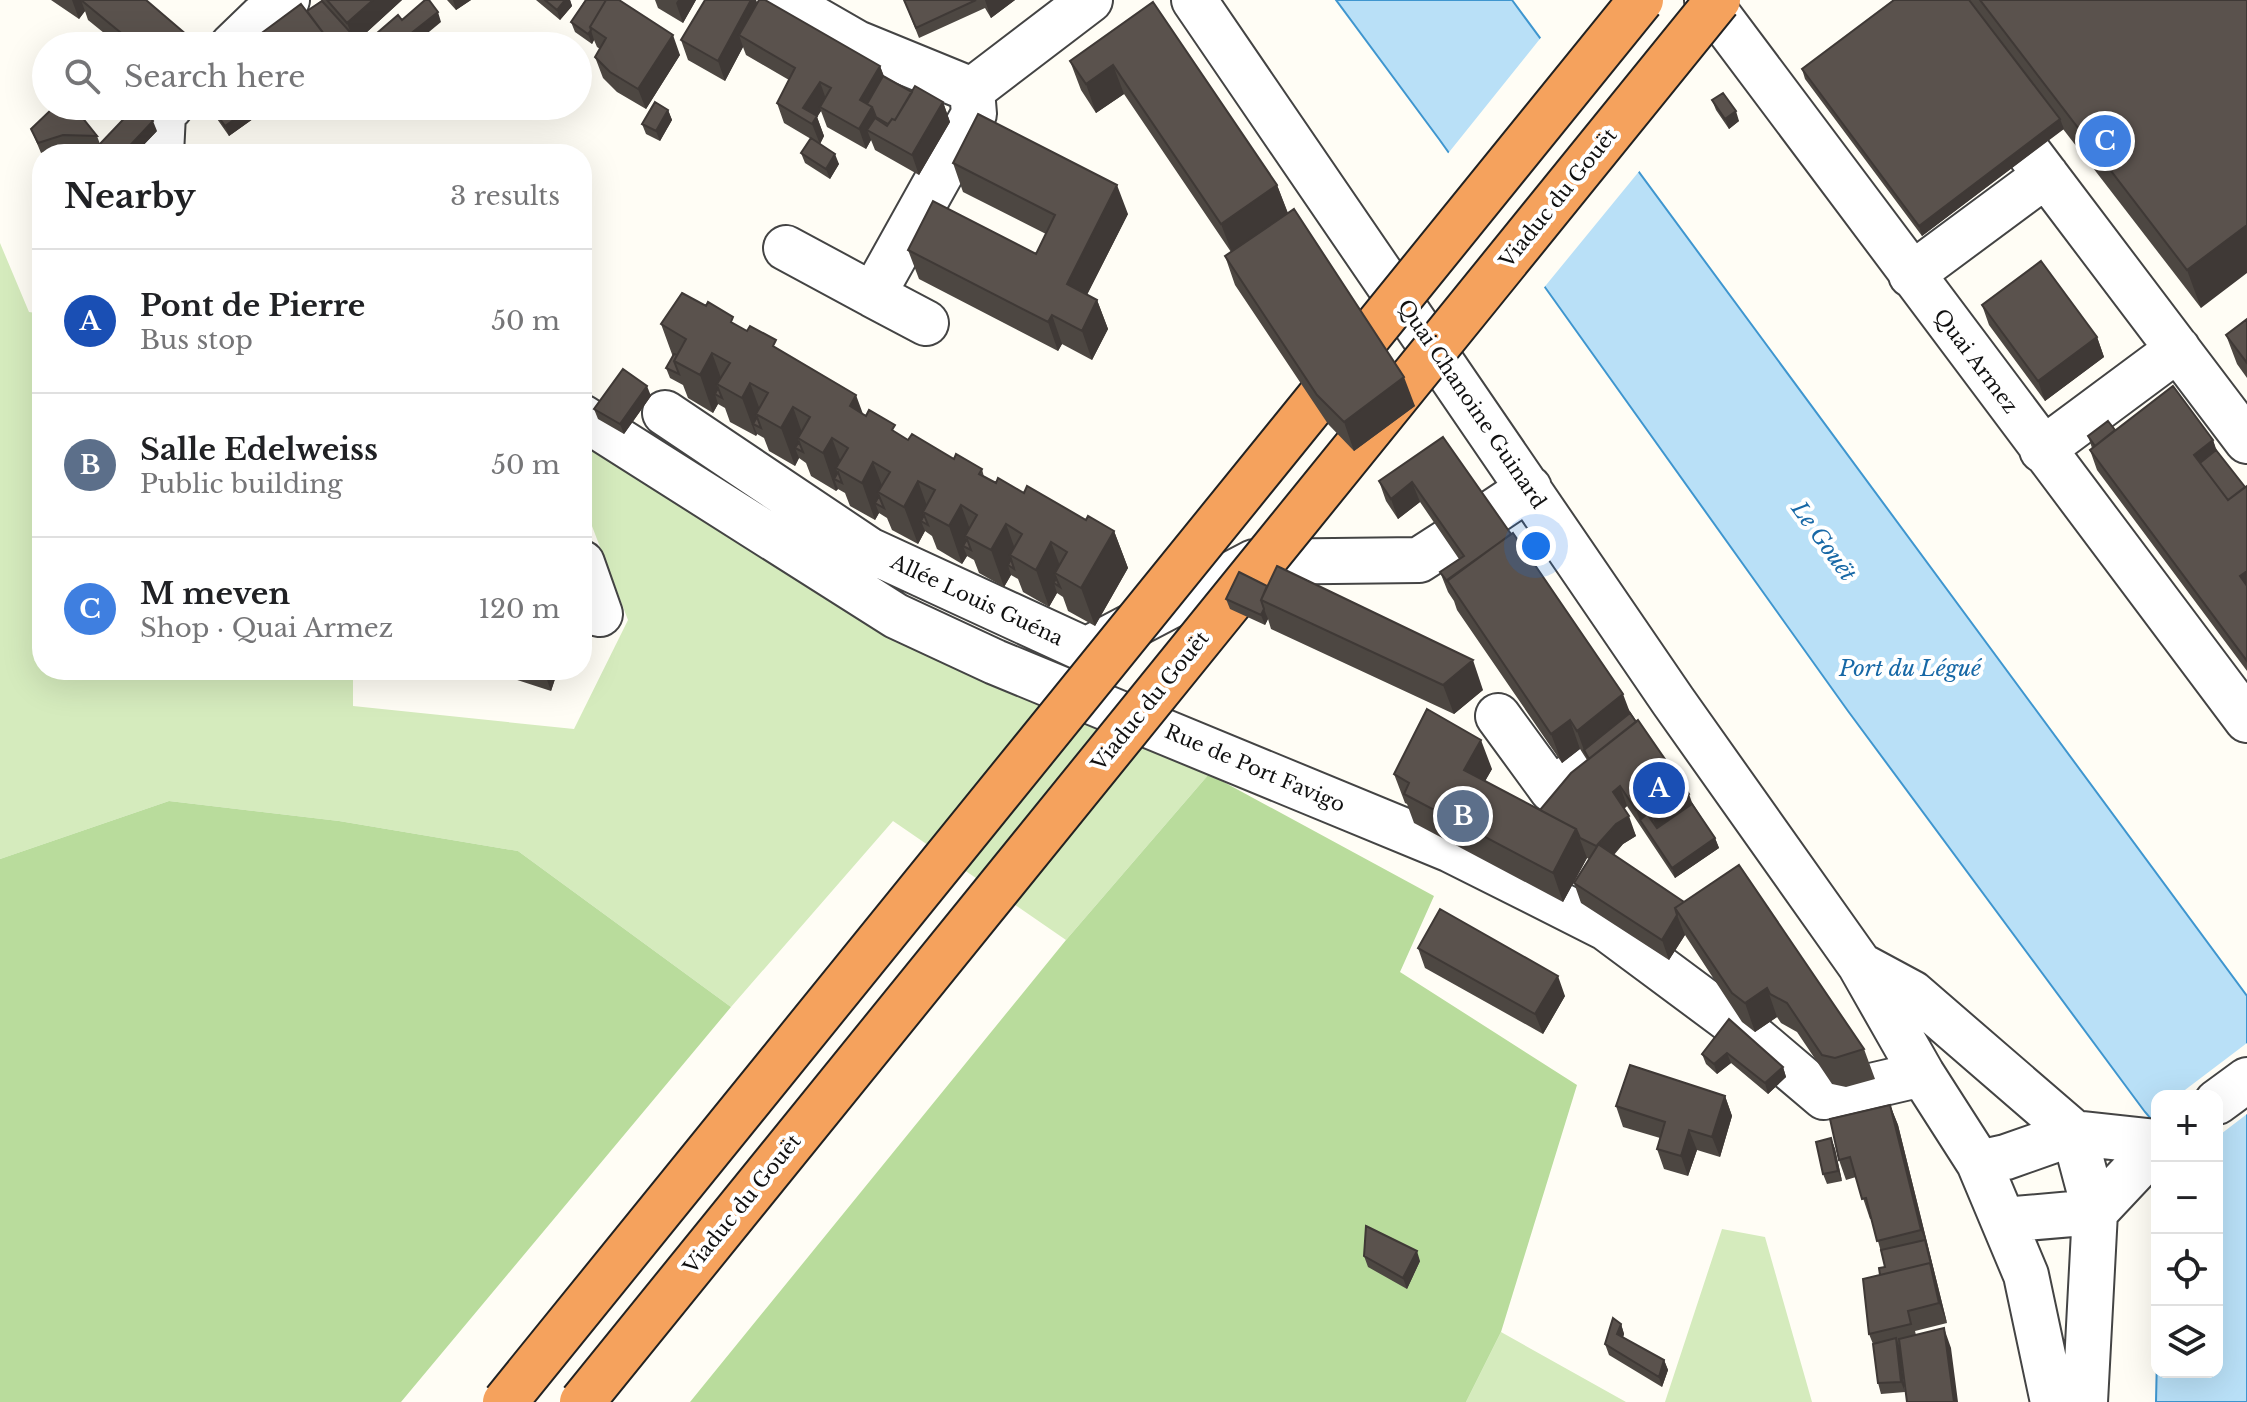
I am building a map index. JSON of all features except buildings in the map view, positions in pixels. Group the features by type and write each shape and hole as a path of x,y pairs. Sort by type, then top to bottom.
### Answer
{"highway":[{"path":"505,1402 1641,0"},
{"name":"Viaduc du Gouët","path":"582,1402 1718,0"}],"street":[{"path":"782,0 857,43 972,90"},
{"path":"972,90 1090,0"},
{"name":"Quai Chanoine Guinard","path":"1194,0 1673,701 1860,965 1922,1074 1979,1163 2026,1275 2053,1402"},
{"name":"Quai Armez","path":"1707,0 2247,720"},
{"path":"1971,75 2247,441"},
{"path":"873,295 974,114 972,90"},
{"path":"162,144 163,120"},
{"path":"1911,275 2046,175"},
{"path":"786,248 926,323"},
{"path":"2042,450 2178,349"},
{"name":"Allée Louis Guéna","path":"665,413 869,550 1086,650 1254,562 1419,560 1447,542"},
{"name":"Rue de Port Favigo","path":"592,423 896,616 1007,667 1451,850 1606,928 1758,1041 1824,1097 1922,1074"},
{"path":"1490,514 1529,488"},
{"path":"592,591 600,614 592,612"},
{"path":"1637,727 1673,701"},
{"path":"1498,716 1552,790 1589,763"},
{"name":"Quai Chanoine Guinard","path":"1860,965 1912,993 2085,1172"},
{"path":"2223,1098 2247,1080"},
{"path":"2004,1220 2085,1172 2151,1146"},
{"path":"1979,1163 2006,1157 2085,1172 2151,1146"},
{"path":"2085,1172 2085,1402"}],"green space":[{"path":"0,243 29,312 32,312 32,680 353,680 353,706 574,729 628,620 592,526 592,435 1209,774 1066,940 893,821 731,1007 518,851 339,821 169,801 0,859"},
{"path":"1209,774 1434,896 1400,972 1577,1085 1501,1332 1466,1402 690,1402 1066,940"},
{"path":"169,801 339,821 518,851 731,1007 401,1402 0,1402 0,859"},
{"path":"1722,1229 1765,1237 1812,1402 1665,1402"},
{"path":"1501,1332 1626,1402 1466,1402"}],"water":[{"name":"Port du Légué","path":"1336,0 1512,0 2247,996 2247,1402 2156,1402 2157,1378 2223,1378 2223,1090 2151,1090 2151,1119 2145,1112 1848,711"}],"pier":[{"path":"1543,35 1641,169 1542,290 1446,156"},
{"path":"2247,1043 2247,1114 2223,1132 2223,1090 2185,1090"}],"place":[{"name":"M meven","path":"2105,141"},
{"name":"Pont de Pierre","path":"1659,788"},
{"name":"Salle Edelweiss","path":"1463,816"}],"water label":[{"name":"Le Gouët","path":"1824,541"}]}
